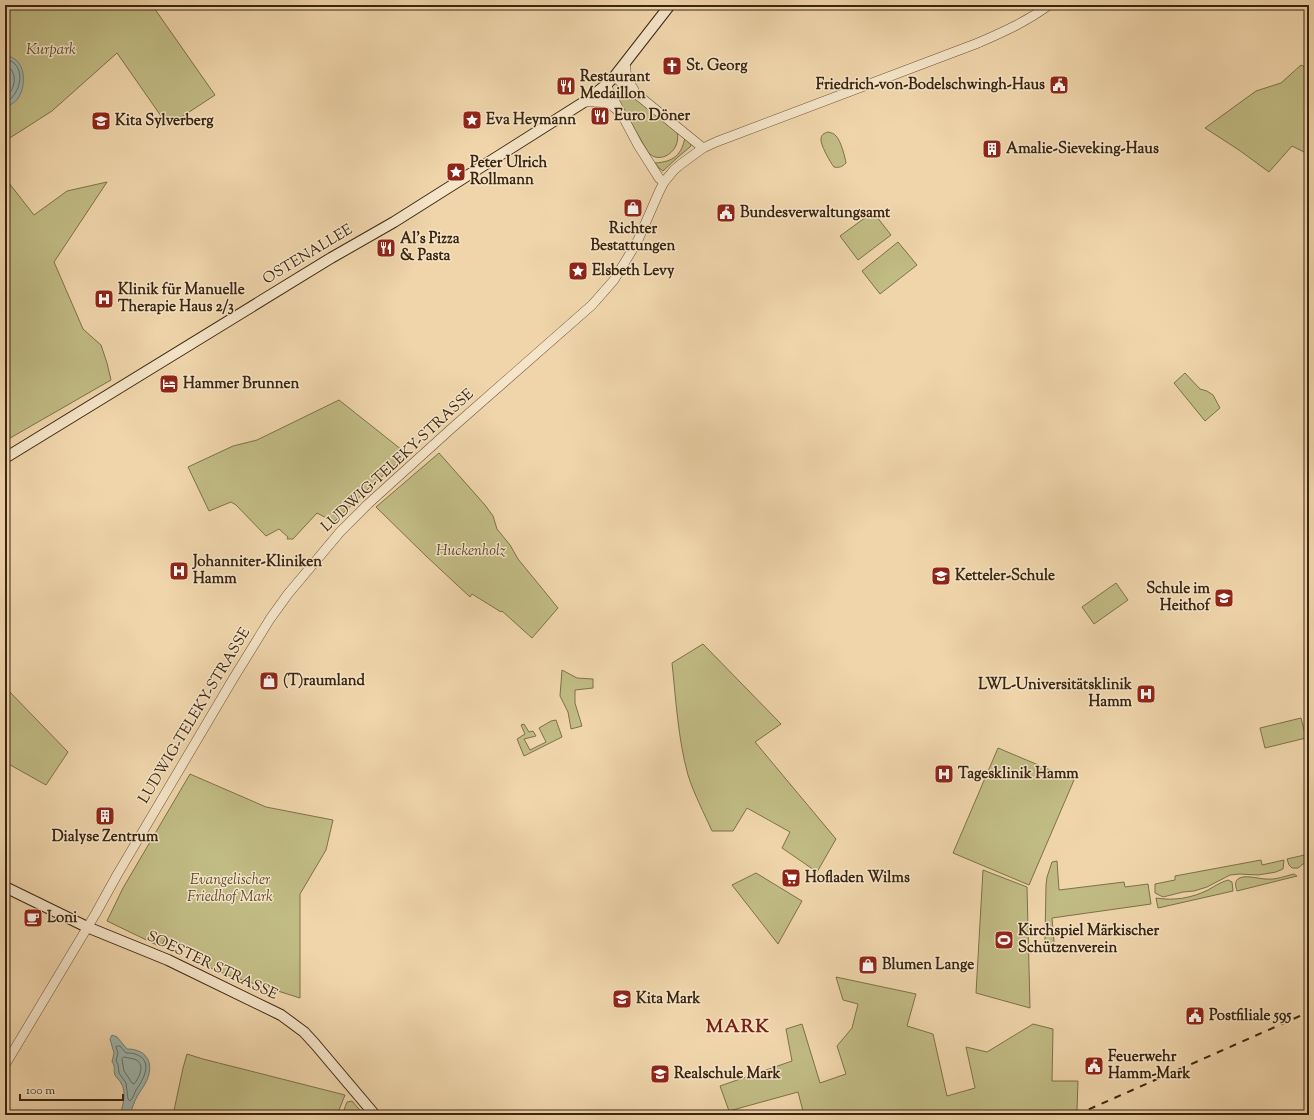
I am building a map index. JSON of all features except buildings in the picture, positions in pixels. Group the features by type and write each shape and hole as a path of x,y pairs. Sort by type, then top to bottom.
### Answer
{"main road":[{"name":"OSTENALLEE","path":"5,458 336,255 394,222 584,102 614,77 670,5"},
{"name":"SOESTER STRASSE","path":"5,888 87,926 168,960 281,1015 292,1022 327,1057 375,1115"}],"street":[{"name":"LUDWIG-TELEKY-STRASSE","path":"5,1065 233,679 270,619 288,594 340,532 368,504 592,305 614,280 628,257 638,240 664,182 674,170 703,148 716,142 978,43 1033,17 1049,5"},
{"path":"625,63 627,78 634,92"},
{"path":"614,77 703,148"},
{"path":"606,85 638,145 659,178 664,182"},
{"path":"584,102 605,102 617,110 623,117"}],"green space":[{"name":"Kurpark","path":"5,5 152,5 215,95 168,126 117,53 52,111 5,141"},
{"path":"1301,65 1309,69 1309,94 1306,98 1309,101 1309,156 1292,146 1269,172 1205,128 1256,91 1281,83"},
{"path":"621,86 677,132 678,139 676,145 668,154 663,157 658,157 653,156 648,152 614,93"},
{"path":"828,132 832,133 838,138 844,153 846,163 840,167 834,167 822,145 822,136"},
{"path":"685,137 690,141 691,146 663,171 655,163 667,161 676,156 682,149"},
{"path":"5,178 34,215 67,191 107,182 54,262 83,329 101,345 111,380 5,441"},
{"path":"873,212 891,235 858,260 840,236"},
{"path":"898,242 917,265 880,294 862,271"},
{"path":"1185,373 1200,389 1213,395 1220,408 1205,421 1174,383"},
{"path":"339,400 407,454 334,522 317,513 293,539 287,539 288,537 279,529 266,536 236,505 231,502 209,511 188,467 233,446 257,440"},
{"name":"Huckenholz","path":"439,453 485,505 493,516 497,529 510,545 518,559 558,608 532,638 502,611 501,612 472,594 470,597 376,507"},
{"path":"1116,583 1128,600 1094,624 1082,607"},
{"path":"703,644 781,724 755,742 836,839 817,872 782,848 790,832 747,808 733,831 712,831 688,775 682,748 672,663"},
{"path":"562,670 577,678 593,679 593,688 575,690 575,703 582,726 571,729 568,712 560,696"},
{"path":"5,687 68,752 46,785 5,762"},
{"path":"1301,718 1306,738 1265,748 1260,728"},
{"path":"556,720 562,737 524,756 517,739 525,734 521,725 524,724 529,732 533,731 536,736 524,739 530,750 546,742 539,728 551,721"},
{"path":"998,748 1074,780 1029,885 953,853"},
{"name":"Evangelischer Friedhof Mark","path":"190,774 266,807 333,820 326,850 300,894 300,998 227,975 197,962 201,953 166,937 161,947 107,921 123,888"},
{"path":"1309,854 1309,861 1298,868 1292,868 1289,865 1287,859"},
{"path":"1261,860 1262,865 1284,860 1283,869 1276,872 1258,875 1230,875 1207,887 1163,897 1155,893 1155,884 1175,880 1175,876"},
{"path":"1057,861 1059,890 1124,882 1125,887 1148,884 1151,904 1052,918 1054,942 1047,951 1039,951 1042,948 1045,939 1047,877 1052,862"},
{"name":"Kirchspiel Märkischer Schützenverein","path":"983,870 1027,887 1030,1008 976,993"},
{"path":"756,873 802,901 778,944 732,885"},
{"path":"1294,874 1297,876 1237,891 1236,888 1236,882 1238,879 1244,877 1273,879"},
{"path":"1228,880 1232,882 1233,891 1158,908 1156,898 1176,899 1189,897 1202,893"},
{"path":"836,977 916,994 907,1026 933,1034 947,1096 975,1088 966,1047 987,1052 1033,1024 1053,1029 1052,1081 1078,1081 1077,1110 1065,1115 804,1115 798,1092 729,1111 720,1086 792,1061 786,1029 802,1024 820,1083 846,1074 837,1046 852,1028 858,1004 843,1000"},
{"path":"187,1054 345,1095 337,1115 173,1115"},
{"path":"352,1101 364,1115 342,1115 347,1102"}],"water":[{"path":"5,54 16,60 22,68 23,84 18,98 14,103 5,107"},
{"path":"112,1035 117,1037 127,1049 140,1052 145,1055 150,1065 148,1077 129,1115 120,1115 124,1099 124,1090 115,1075 114,1065 112,1062 114,1053 110,1039"}],"railway":[{"path":"1076,1115 1309,1012"}],"place":[{"name":"St. Georg","path":"672,66"},
{"name":"Friedrich-von-Bodelschwingh-Haus","path":"1059,85"},
{"name":"Restaurant Medaillon","path":"566,86"},
{"name":"Euro Döner","path":"600,116"},
{"name":"Eva Heymann","path":"472,120"},
{"name":"Kita Sylverberg","path":"101,121"},
{"name":"Amalie-Sieveking-Haus","path":"992,149"},
{"name":"Peter Ulrich Rollmann","path":"456,172"},
{"name":"Richter Bestattungen","path":"633,208"},
{"name":"Bundesverwaltungsamt","path":"726,213"},
{"name":"Al's Pizza & Pasta","path":"386,248"},
{"name":"Elsbeth Levy","path":"578,271"},
{"name":"Klinik für Manuelle Therapie Haus 2/3","path":"104,299"},
{"name":"Hammer Brunnen","path":"169,384"},
{"name":"Johanniter-Kliniken Hamm","path":"179,571"},
{"name":"Ketteler-Schule","path":"941,576"},
{"name":"Schule im Heithof","path":"1224,598"},
{"name":"(T)raumland","path":"269,681"},
{"name":"LWL-Universitätsklinik Hamm","path":"1146,694"},
{"name":"Tagesklinik Hamm","path":"944,774"},
{"name":"Dialyse Zentrum","path":"105,816"},
{"name":"Hofladen Wilms","path":"791,878"},
{"name":"Loni","path":"33,918"},
{"name":"Kirchspiel Märkischer Schützenverein","path":"1004,940"},
{"name":"Blumen Lange","path":"868,965"},
{"name":"Kita Mark","path":"622,999"},
{"name":"Postfiliale 595","path":"1195,1016"},
{"name":"Feuerwehr Hamm-Mark","path":"1094,1066"},
{"name":"Realschule Mark","path":"660,1074"}],"district":[{"name":"MARK","path":"738,1027"}]}
